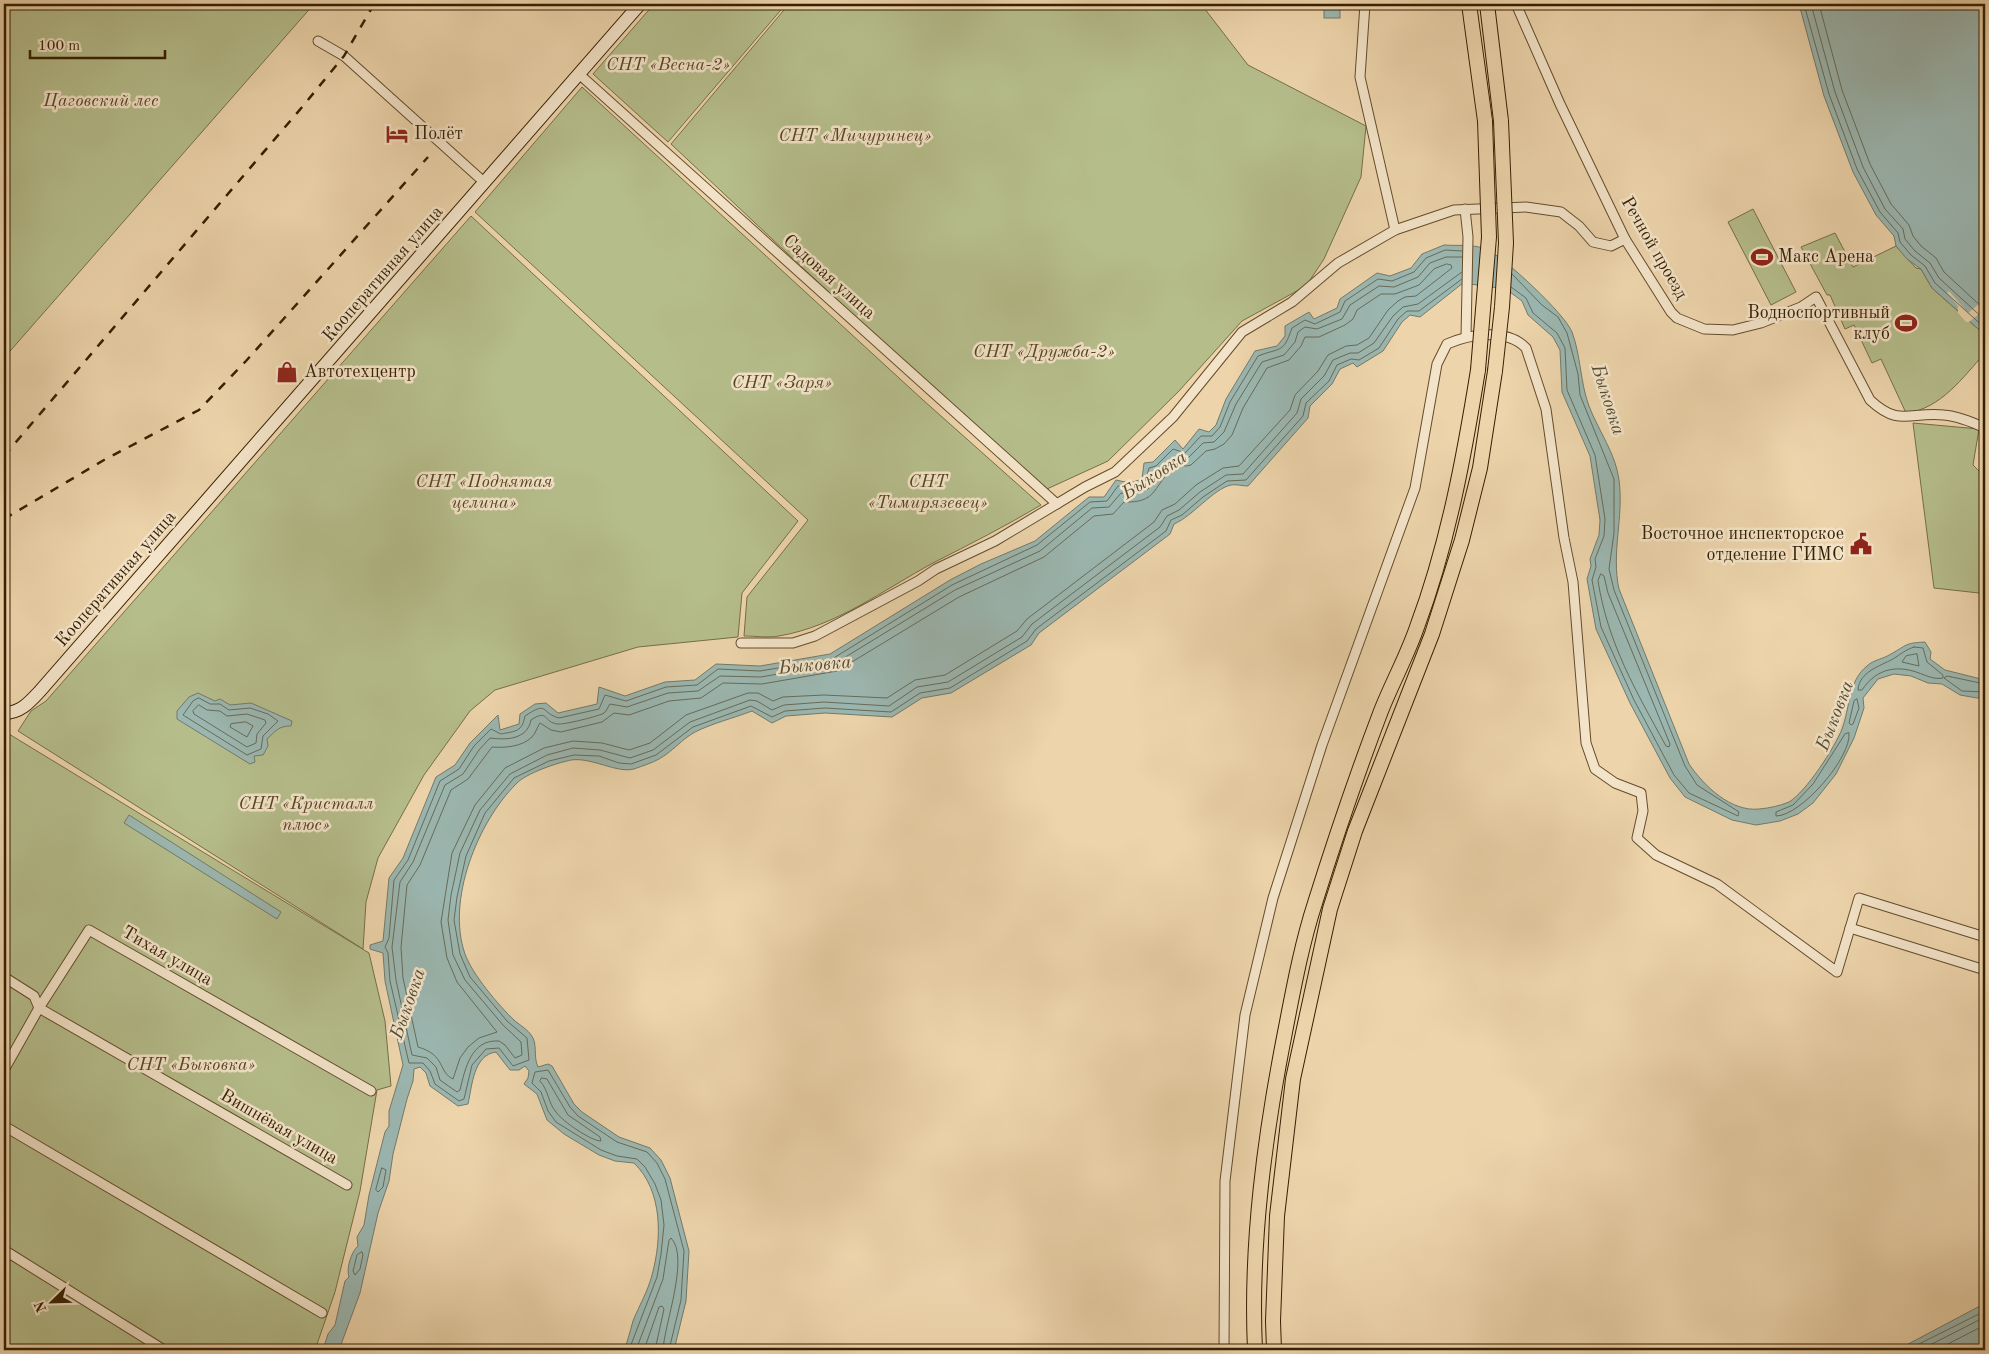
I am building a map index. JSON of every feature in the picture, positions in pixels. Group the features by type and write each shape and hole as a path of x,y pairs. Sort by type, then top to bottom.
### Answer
{"main road":[{"name":"Кооперативная улица","path":"4,713 13,713 23,708 40,691 640,4"},
{"path":"1255,1350 1254,1319 1258,1214 1276,1074 1292,996 1314,906 1329,860 1382,710 1417,627 1446,533 1464,458 1478,370 1489,237 1485,121 1469,4"},
{"path":"1274,1350 1273,1321 1277,1216 1293,1080 1330,909 1355,831 1432,634 1462,540 1480,468 1495,371 1502,308 1506,243 1501,121 1487,4"}],"street":[{"path":"1365,4 1360,77 1395,230"},
{"name":"Речной проезд","path":"1516,4 1560,104 1625,239 1662,299 1678,318 1704,330 1733,330 1761,324 1801,307 1816,298 1870,400 1884,413 1906,418 1943,414 1972,421 1985,428"},
{"path":"318,41 344,56 485,183"},
{"name":"Садовая улица","path":"579,74 1057,504"},
{"path":"742,643 793,643 815,636 918,581 936,569 995,541 1085,487 1115,472 1172,417 1242,332 1292,302 1338,263 1395,230 1453,210 1526,207 1561,212 1579,226 1594,242 1611,246 1625,239"},
{"path":"1465,209 1468,237 1466,337"},
{"path":"1224,1350 1226,1182 1245,1015 1273,898 1322,745 1415,488 1437,364 1447,344 1466,337 1490,335 1519,341 1526,348 1546,409 1564,538 1573,582 1586,743 1595,769 1616,783 1641,793 1643,811 1637,838 1656,855 1717,884 1837,972 1859,898 1985,937"},
{"path":"1850,928 1985,970"},
{"name":"Тихая улица","path":"4,1070 39,1008 89,930 372,1091"},
{"path":"4,977 34,996 39,1008"},
{"name":"Вишнёвая улица","path":"39,1008 348,1185"},
{"path":"4,1126 322,1312"},
{"path":"4,1250 164,1350"}],"green space":[{"name":"Цаговский лес","path":"4,4 314,4 4,358"},
{"name":"СНТ «Весна-2»","path":"654,4 786,4 668,142 593,74"},
{"path":"789,4 1184,4 1186,6 1201,4 1248,65 1366,126 1361,177 1324,259 1306,286 1242,321 1179,391 1108,461 1047,489 918,376 671,144"},
{"name":"СНТ «Заря»","path":"582,87 923,400 1041,505 840,616 800,631 779,636 744,636 747,597 808,520 475,212"},
{"name":"Макс Арена","path":"1753,209 1796,292 1771,305 1728,222"},
{"name":"СНТ «Поднятая целина»","path":"471,216 798,521 742,593 738,637 638,647 495,690 470,711 424,775 378,858 366,902 363,949 18,731 31,711 46,701"},
{"name":"Водноспортивный клуб","path":"1835,233 1853,267 1896,246 1916,268 1921,269 1932,288 1985,335 1985,353 1941,399 1919,410 1906,413 1881,359 1872,363 1854,325 1845,329 1830,295 1827,295 1801,247"},
{"path":"1913,423 1979,429 1973,465 1985,477 1985,591 1979,593 1934,588"},
{"name":"СНТ «Быковка»","path":"4,731 369,953 385,1021 391,1086 377,1090 360,1191 335,1292 315,1350 4,1350"}],"water":[{"path":"1324,4 1340,4 1340,18 1324,18"},
{"path":"1799,4 1985,4 1985,335 1932,288 1921,269 1907,259 1896,246 1894,236 1876,215 1853,172 1824,96"},
{"name":"Быковка","path":"1444,245 1476,246 1495,254 1546,300 1572,332 1586,397 1614,461 1619,480 1620,508 1616,562 1619,589 1689,764 1710,789 1729,802 1749,809 1778,806 1796,797 1819,769 1833,747 1845,721 1850,695 1861,672 1872,662 1910,644 1925,642 1931,652 1930,659 1945,670 1985,680 1985,697 1977,698 1960,695 1942,684 1928,683 1911,676 1894,674 1878,679 1863,698 1864,708 1854,738 1836,774 1813,803 1798,814 1780,821 1756,825 1732,820 1685,797 1670,778 1630,703 1596,629 1587,579 1591,566 1590,559 1599,535 1600,520 1590,456 1562,392 1560,350 1553,337 1528,315 1522,301 1506,289 1463,283 1420,317 1410,315 1402,322 1383,351 1357,367 1353,363 1340,369 1332,384 1310,406 1308,418 1248,486 1231,485 1224,487 1174,524 1170,534 1039,633 1031,645 951,693 922,698 892,717 825,713 786,716 772,723 752,711 695,732 659,759 634,769 620,769 587,761 571,760 534,772 516,784 489,819 469,863 463,886 460,910 460,933 465,954 474,971 494,998 533,1038 538,1067 548,1064 552,1066 574,1104 582,1112 619,1137 650,1148 661,1160 670,1178 689,1251 686,1301 674,1350 624,1350 633,1321 650,1281 657,1246 658,1216 655,1201 644,1174 634,1163 615,1161 599,1155 564,1134 547,1120 537,1094 524,1084 528,1078 529,1071 525,1066 519,1070 510,1070 496,1052 488,1054 478,1065 468,1104 458,1106 430,1086 426,1073 420,1067 414,1069 413,1081 393,1154 389,1181 378,1213 360,1293 339,1350 323,1350 328,1334 335,1325 345,1281 349,1277 350,1261 353,1252 358,1246 357,1237 364,1225 369,1195 385,1132 389,1126 389,1111 403,1065 385,981 383,953 370,949 370,945 383,941 389,878 403,858 436,777 455,765 470,743 498,715 500,730 519,724 520,714 535,704 546,703 558,713 597,704 599,687 625,696 665,682 695,680 716,664 760,666 830,654 950,580 981,564 1035,541 1089,497 1104,497 1116,480 1130,483 1142,479 1144,463 1153,462 1175,440 1183,449 1199,429 1209,432 1216,425 1226,399 1255,351 1277,346 1285,336 1285,326 1309,312 1314,319 1337,308 1340,299 1377,273 1390,276 1411,268 1422,254"},
{"path":"198,693 215,701 220,699 230,705 251,703 292,721 291,726 280,728 267,739 268,746 263,755 254,756 255,762 250,764 177,719 177,711 189,697"},
{"path":"129,815 281,912 277,919 124,823"},
{"path":"1985,1306 1985,1350 1897,1350 1978,1307"}],"pier":[{"path":"1949,291 1968,313 1985,299 1985,309 1969,322 1966,322 1958,313 1958,306 1947,293"}],"railway":[{"path":"4,456 344,56 374,4"},
{"path":"4,519 104,460 199,410 246,361 428,157"}],"place":[{"name":"Полёт","path":"397,134"},
{"name":"Макс Арена","path":"1762,257"},
{"name":"Водноспортивный клуб","path":"1906,323"},
{"name":"Автотехцентр","path":"287,372"},
{"name":"Восточное инспекторское отделение ГИМС","path":"1861,544"}],"park label":[{"name":"СНТ «Мичуринец»","path":"855,136"},
{"name":"СНТ «Дружба-2»","path":"1044,352"},
{"name":"СНТ «Тимирязевец»","path":"928,492"},
{"name":"СНТ «Кристалл плюс»","path":"306,814"}]}
